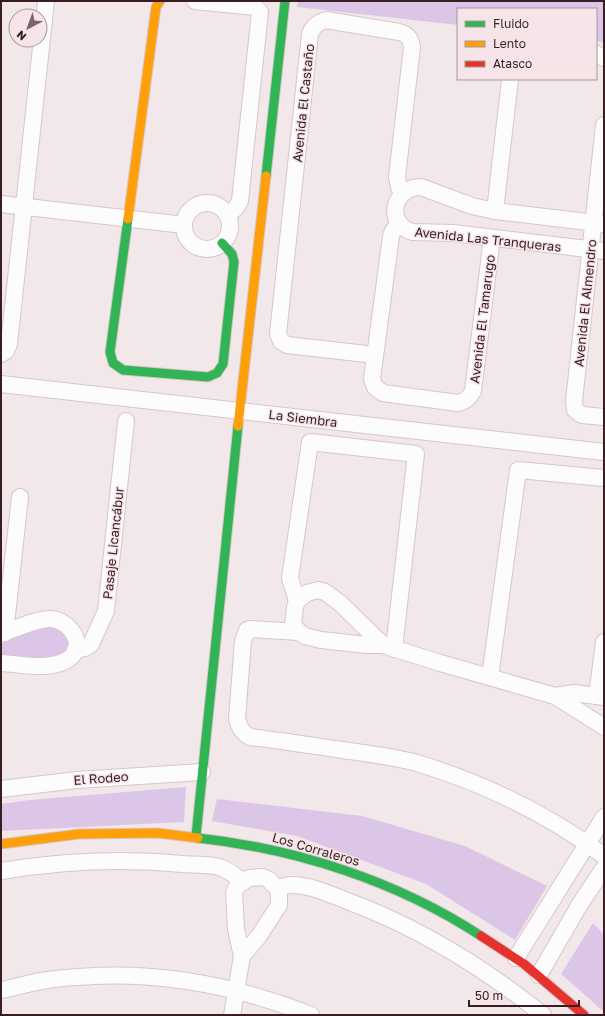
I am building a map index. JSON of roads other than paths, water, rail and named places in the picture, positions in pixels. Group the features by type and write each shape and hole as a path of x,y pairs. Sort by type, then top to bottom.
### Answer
{"street":[{"path":"1,354 6,351 9,344 46,1"},
{"path":"160,1 156,7 110,352 110,358 115,366 123,370 208,377 214,376 218,373 223,364 234,262 232,254 222,243"},
{"path":"195,1 255,7 260,12 240,201 236,208 227,215"},
{"path":"196,836 240,411 286,1"},
{"name":"Avenida El Castaño","path":"375,355 287,345 281,341 278,334 310,34 320,22 326,20 399,32 406,34 411,41 412,47 397,177 402,193"},
{"path":"495,211 510,80"},
{"name":"Avenida El Almendro","path":"604,126 597,250 574,401 575,410 582,416 604,417"},
{"path":"402,193 412,188 426,188 461,202 495,211 599,223"},
{"name":"Avenida Las Tranqueras","path":"402,193 395,207 396,215 399,223 413,232 440,232 597,250"},
{"path":"202,203 217,205 223,209 227,215 230,222 227,237 216,247 209,249 194,245 185,233 185,218 189,211 202,203"},
{"path":"1,204 184,225"},
{"path":"375,355 391,236 395,227 399,223"},
{"name":"Avenida El Tamarugo","path":"375,355 372,379 375,387 383,393 458,403 468,399 473,391 492,238"},
{"name":"La Siembra","path":"1,384 604,452"},
{"name":"Pasaje Licancábur","path":"1,663 47,666 66,660 75,650 85,648 92,644 106,611 126,421"},
{"path":"297,601 290,578 310,442 416,454 389,647"},
{"path":"490,677 518,470 604,478"},
{"path":"20,497 3,634 44,620 56,620 63,623 73,632 76,638 75,650"},
{"path":"298,632 293,624 293,612 297,601 312,591 325,592 340,603 389,647"},
{"path":"604,726 555,696 389,647 321,640 305,636 298,632 250,629 246,632 237,719 239,726 246,735 250,737 373,754 416,763 465,779 507,798 547,819 588,844 604,856"},
{"path":"555,696 574,693 601,696 604,642"},
{"name":"El Rodeo","path":"1,789 77,780 202,772"},
{"path":"516,958 604,817"},
{"name":"Los Corraleros","path":"1,844 49,836 94,833 160,833 231,841 287,853 342,869 367,878 433,908 477,933 539,975 558,990 584,1015"},
{"path":"1,871 58,863 93,861 164,862 222,868 237,877 242,882"},
{"path":"539,975 580,904 604,868"},
{"path":"232,1015 242,956 236,929 234,893 237,886 242,882 255,877 262,877 268,879 277,888 280,899 276,911 260,936 242,956"},
{"path":"277,888 291,885 303,886 353,903 426,935 482,969 543,1015"},
{"path":"1,990 49,980 105,976 138,976 185,980 237,990 311,1015"}]}
